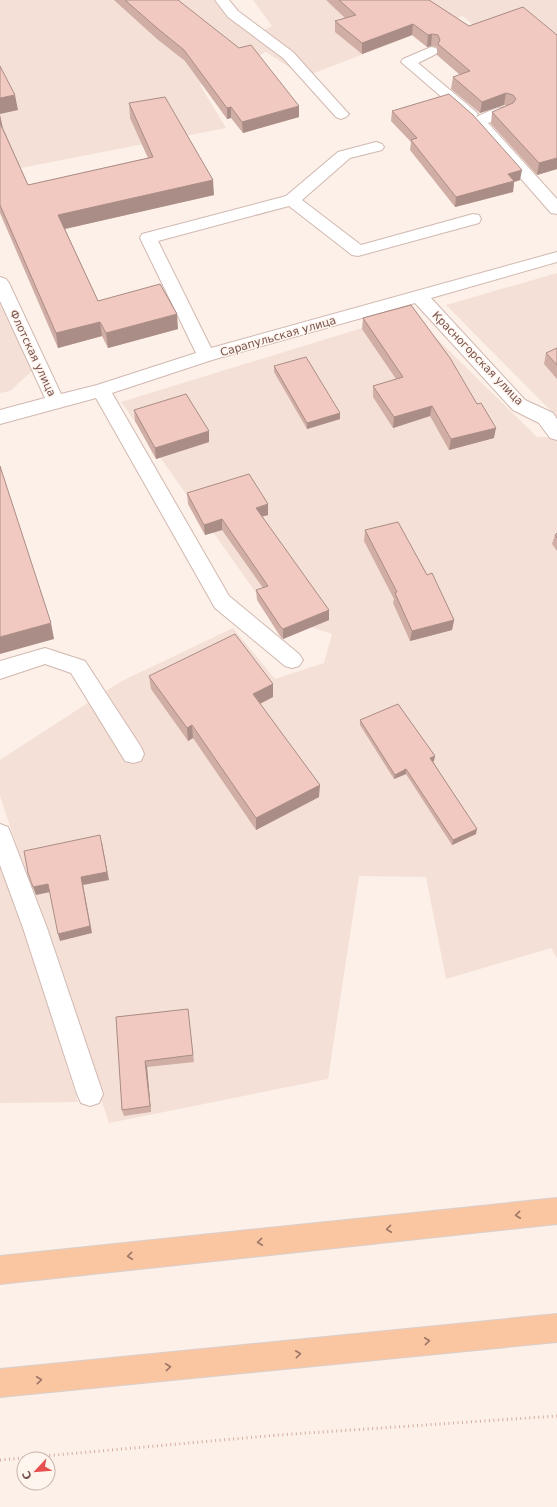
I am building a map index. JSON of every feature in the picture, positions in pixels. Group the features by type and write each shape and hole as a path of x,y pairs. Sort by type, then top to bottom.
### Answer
{"main road":[{"path":"0,1270 557,1211"},
{"path":"0,1384 557,1328"}],"street":[{"path":"222,0 233,14 288,55 341,114"},
{"path":"431,51 408,62 478,121 557,209"},
{"path":"478,121 505,111"},
{"path":"206,356 148,238 292,200 344,155 376,147"},
{"path":"292,200 358,251 473,219"},
{"name":"Сарапульская улица","path":"0,418 101,390 206,356 557,257"},
{"name":"Флотская улица","path":"0,283 56,402"},
{"name":"Красногорская улица","path":"419,296 519,405 546,418 557,432"},
{"path":"101,390 222,602 292,660"},
{"path":"0,670 45,656 78,667 133,754"},
{"path":"0,834 4,840 35,928 90,1094"}],"path":[{"path":"0,1460 112,1448 456,1422 557,1416"}],"shaded area":[{"path":"0,0 213,0 254,35 272,26 253,0 557,0 557,92 500,49 463,16 304,77 266,52 200,85 226,128 0,172"},
{"path":"557,273 557,417 446,305"},
{"path":"0,304 32,371 10,391 0,393"},
{"path":"411,313 537,437 554,437 557,441 557,958 551,948 446,979 426,877 359,876 328,1079 109,1123 0,796 0,760 120,682 233,628 275,679 324,663 332,634 271,614 121,402"},
{"path":"0,853 78,1102 0,1103"}],"building":[{"path":"125,0 178,0 239,48 251,45 299,106 242,122 231,107 227,108 184,50"},
{"path":"339,0 429,0 469,26 523,7 557,35 557,158 539,163 492,112 513,103 516,99 513,95 506,93 482,102 453,77 470,71 438,44 440,40 438,35 428,35 413,24 362,43 335,21 356,15"},
{"path":"0,66 15,95 0,98"},
{"path":"449,94 473,115 522,170 508,174 514,181 456,197 411,140 417,138 392,111"},
{"path":"165,97 213,180 58,215 98,301 160,284 177,314 106,333 100,322 56,333 0,205 0,123 28,185 153,157 129,103"},
{"path":"411,305 450,358 477,404 481,403 496,428 451,439 432,406 394,417 373,386 403,377 363,318"},
{"path":"557,348 557,365 546,353"},
{"path":"306,357 340,413 307,423 274,366"},
{"path":"186,394 209,431 155,448 134,410"},
{"path":"0,466 51,623 0,637"},
{"path":"249,474 268,504 256,508 329,610 283,629 256,590 268,586 222,519 204,525 187,493"},
{"path":"398,522 427,575 432,573 454,620 412,631 395,593 397,592 365,530"},
{"path":"235,634 273,684 253,694 320,785 256,818 192,725 187,728 149,676"},
{"path":"398,704 435,756 430,758 477,829 453,840 406,769 395,775 360,720"},
{"path":"100,835 107,872 81,877 90,926 58,934 48,884 33,887 28,873 24,851"},
{"path":"188,1009 193,1055 145,1061 150,1106 122,1110 116,1017"}]}
